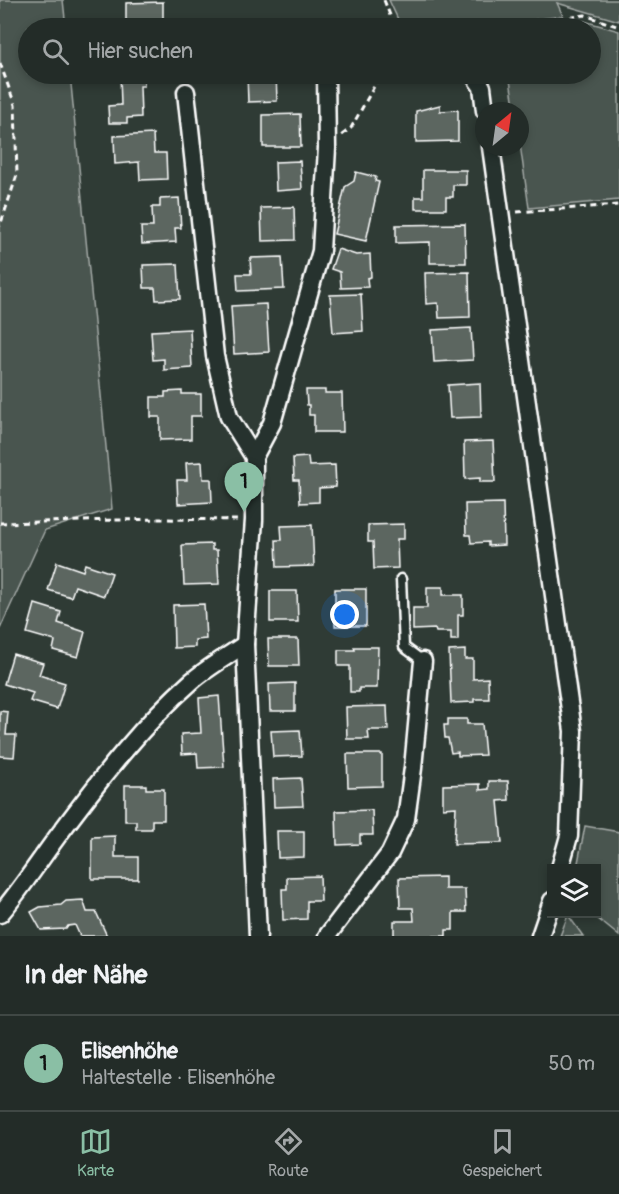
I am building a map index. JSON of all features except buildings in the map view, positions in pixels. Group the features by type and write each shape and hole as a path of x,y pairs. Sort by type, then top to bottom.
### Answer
{"street":[{"path":"258,936 245,644 254,520 254,457 272,423 321,251 327,148 326,84"},
{"path":"480,84 484,102"},
{"path":"186,92 214,356 229,417 254,457"},
{"path":"492,156 573,731 569,836 561,864"},
{"path":"0,914 26,883 93,789 140,734 193,680 245,644"},
{"path":"327,936 390,853 406,819 423,661"},
{"path":"540,936 547,916"}],"lane":[{"path":"401,579 404,647 423,661"}],"path":[{"path":"384,0 391,18"},
{"path":"567,18 585,15 594,18"},
{"path":"601,21 619,27"},
{"path":"0,63 15,105 17,174 0,226"},
{"path":"327,148 351,128 375,84"},
{"path":"501,213 619,205"},
{"path":"0,523 3,525 159,519 254,520"}],"shaded area":[{"path":"0,0 63,0 65,18 18,18 18,84 71,84 112,509 45,530 0,629"},
{"path":"389,0 619,0 619,21 557,3 563,16 547,18 397,18"},
{"path":"601,26 619,31 619,200 529,208 522,156 529,156 529,102 514,102 511,84 601,84"},
{"path":"585,826 619,832 619,936 597,918 601,918 601,864 578,864"},
{"path":"567,918 570,918 583,936 560,936"}],"place":[{"name":"Elisenhöhe","path":"244,512"}]}
